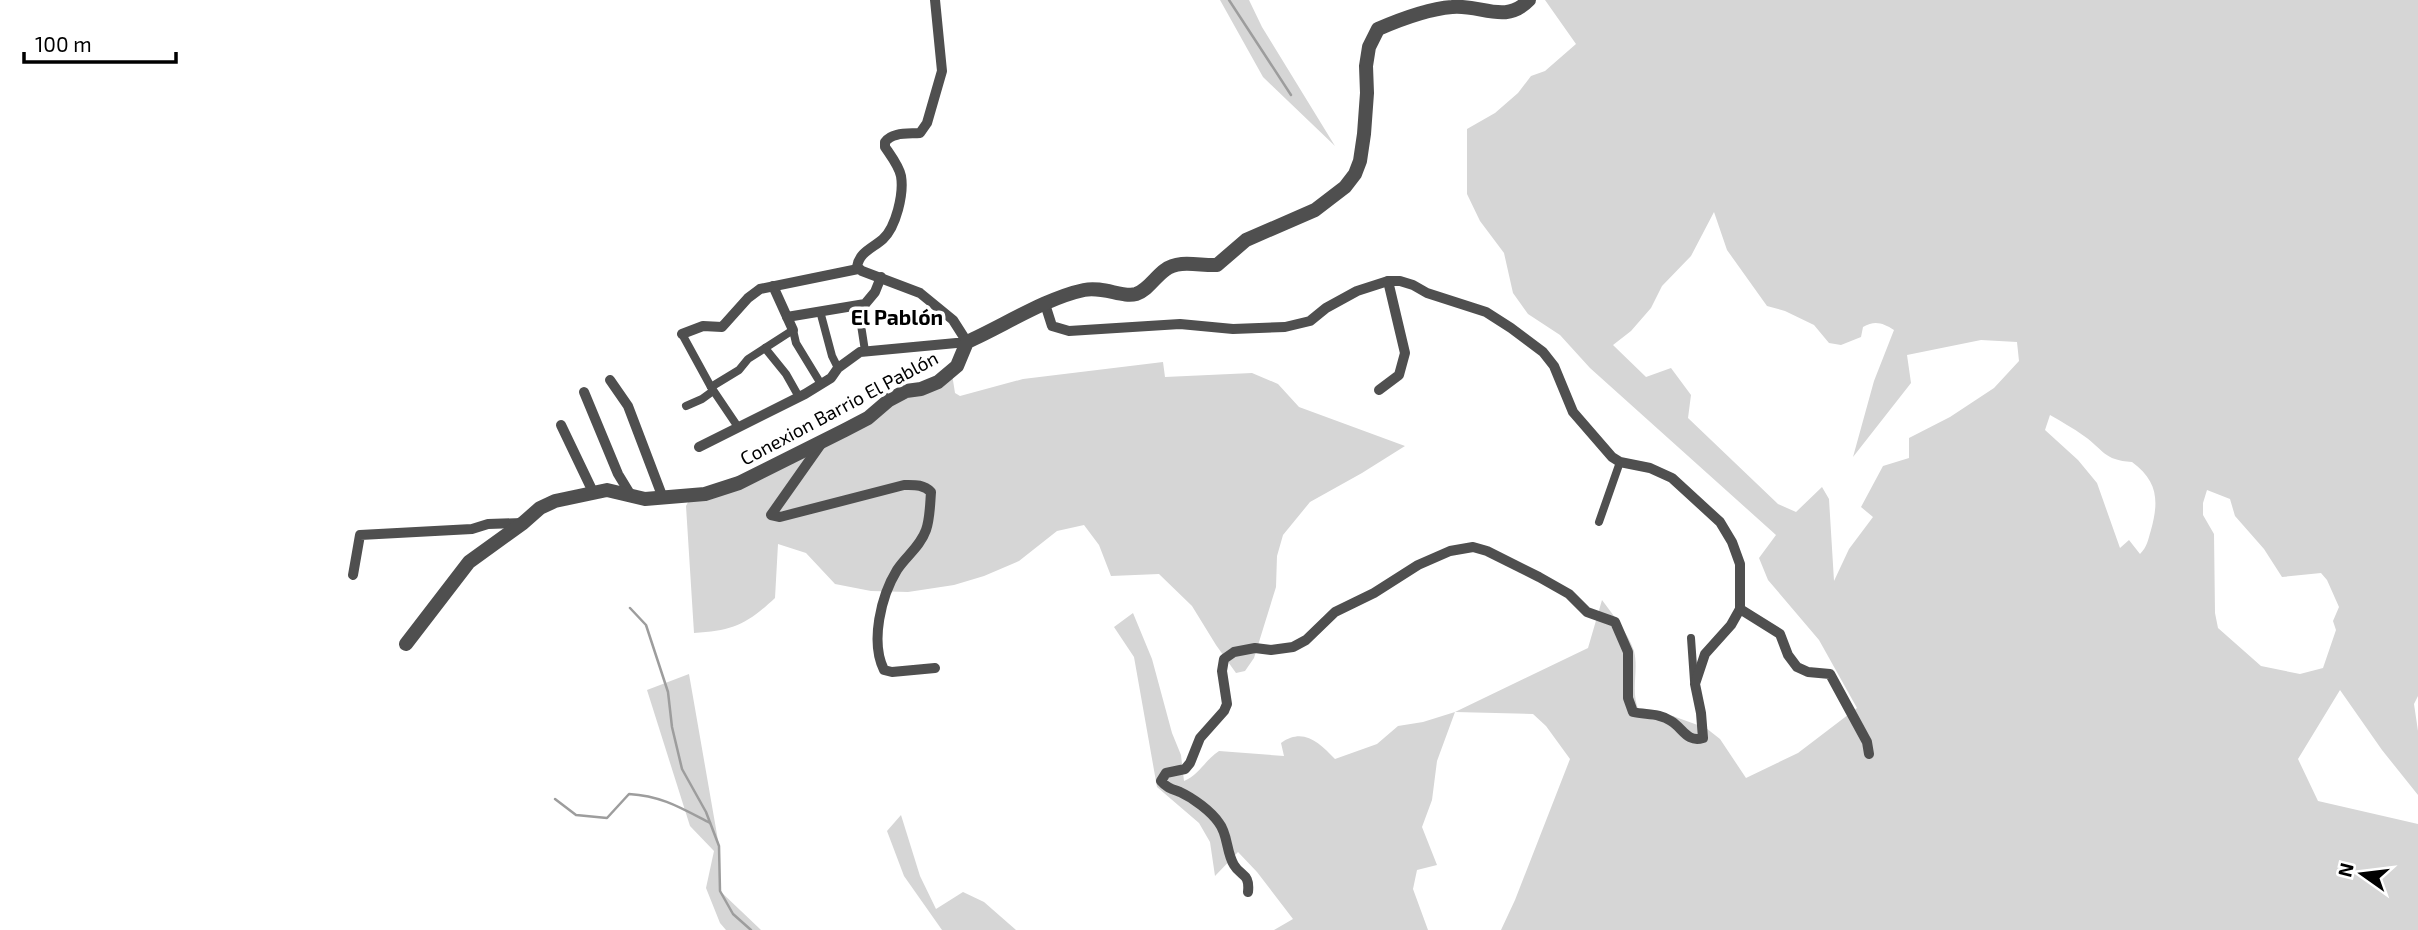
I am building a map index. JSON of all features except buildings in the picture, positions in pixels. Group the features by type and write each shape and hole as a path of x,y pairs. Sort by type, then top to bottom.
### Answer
{"street":[{"path":"858,269 860,257 886,237 899,202 901,176 885,147 885,142 888,137 895,135 920,133 927,123 934,102 942,71 935,0"},
{"path":"699,447 799,397 831,378 838,368 865,351 967,342 1066,295 1099,288 1127,295 1138,293 1166,269 1183,263 1217,265 1246,240 1315,209 1345,187 1355,174 1360,161 1369,47 1378,29 1399,20 1453,6 1502,13 1519,10 1530,0"},
{"path":"738,427 712,389 682,334 703,326 722,327 754,293 773,286 858,269 920,293 953,320 967,342"},
{"path":"865,351 862,325 865,304 875,292 881,277"},
{"path":"1045,304 1052,326 1069,331 1180,324 1233,329 1286,327 1310,321 1326,308 1357,291 1400,281 1427,293 1486,312 1543,352 1555,366 1573,412 1602,446 1620,462 1650,468 1672,478 1720,523 1732,542 1740,564 1740,609 1731,625 1705,654 1695,684"},
{"path":"1379,390 1399,375 1405,353 1388,282"},
{"path":"773,286 796,343 821,384"},
{"path":"787,317 865,304"},
{"path":"820,311 832,356 838,368"},
{"path":"686,406 702,399 748,359 793,330"},
{"name":"Conexion Barrio El Pablón","path":"406,645 469,562 540,508 555,500 607,491 632,498 663,498 705,494 739,483 868,418 889,400 906,391 921,389 938,382 957,366 967,342"},
{"path":"765,348 786,374 799,397"},
{"path":"610,380 628,406 663,498"},
{"path":"583,392 618,474 632,498"},
{"path":"561,425 594,494"},
{"path":"822,442 771,515 780,517 904,485 927,488 931,492 928,525 917,547 898,569 888,592 880,618 878,648 884,670 892,672 935,668"},
{"path":"1599,522 1620,462"},
{"path":"354,575 360,536 523,523"},
{"path":"1248,892 1249,882 1244,873 1234,867 1222,825 1200,805 1166,787 1161,781 1166,773 1185,769 1200,738 1224,711 1227,704 1222,671 1224,659 1234,652 1255,648 1271,650 1293,647 1307,640 1335,612 1374,593 1438,555 1473,547 1487,551 1569,594 1587,612 1615,622 1628,652 1628,698 1633,712 1672,721 1689,737 1699,740 1703,738 1703,730 1691,638"},
{"path":"1740,609 1780,634 1788,655 1797,667 1808,672 1830,674 1867,742 1869,754"}],"shaded area":[{"path":"1220,0 1249,0 1262,27 1335,146 1263,77"},
{"path":"1545,0 2418,0 2418,696 2414,704 2418,731 2418,795 2340,690 2298,759 2318,801 2418,824 2418,930 1501,930 1570,759 1546,726 1533,714 1455,712 1588,648 1602,600 1624,631 1634,651 1635,696 1639,711 1656,710 1706,728 1720,739 1746,778 1798,753 1857,708 1819,640 1768,580 1759,558 1776,535 1590,368 1560,335 1528,314 1513,293 1504,253 1480,221 1467,194 1467,129 1495,113 1518,93 1531,76 1545,71 1576,44","holes":["1714,212 1727,250 1767,306 1785,311 1814,325 1829,343 1841,345 1861,337 1863,327 1875,323 1894,330 1874,381 1853,457 1911,383 1907,355 1981,340 2017,342 2019,361 1994,388 1950,417 1909,438 1909,458 1883,466 1861,507 1873,517 1849,549 1834,581 1829,499 1822,487 1796,512 1778,504 1688,418 1691,395 1671,368 1646,377 1613,345 1631,331 1651,308 1662,286 1691,256","2050,415 2080,433 2109,457 2132,462 2141,469 2152,484 2155,510 2148,540 2140,554 2129,540 2120,548 2097,483 2078,460 2045,430","2207,490 2230,499 2235,516 2264,549 2282,577 2321,573 2327,580 2339,607 2333,621 2336,630 2323,668 2300,674 2261,666 2218,628 2215,613 2214,534 2203,515"]},
{"path":"1163,362 1165,377 1252,373 1278,384 1299,407 1405,446 1310,502 1283,535 1277,556 1276,587 1254,658 1245,671 1236,673 1192,606 1159,574 1111,576 1099,545 1084,525 1057,531 1019,561 984,576 954,585 908,592 871,591 835,584 806,553 778,544 775,598 739,624 694,633 686,506 692,494 721,485 952,374 955,393 960,396 1023,379"},
{"path":"1133,613 1152,659 1172,733 1181,755 1184,781 1219,751 1284,756 1281,743 1297,736 1311,739 1335,759 1377,744 1398,726 1455,712 1437,761 1432,800 1422,827 1437,865 1417,870 1413,889 1428,930 1274,930 1293,919 1257,872 1238,852 1215,876 1210,842 1199,823 1157,787 1134,657 1114,627"},
{"path":"689,674 719,846 720,891 761,930 726,930 720,923 706,888 714,851 690,826 647,690"},
{"path":"901,815 920,876 936,909 963,892 984,902 1016,930 942,930 904,876 887,831"}],"waterway":[{"path":"1229,0 1291,95"},
{"path":"630,608 646,625 668,692 672,727 682,769 706,812 719,846 720,891 733,914 751,930"},
{"path":"555,799 576,815 607,818 629,794 641,795 671,804 710,823"}],"district":[{"name":"El Pablón","path":"897,318"}]}
